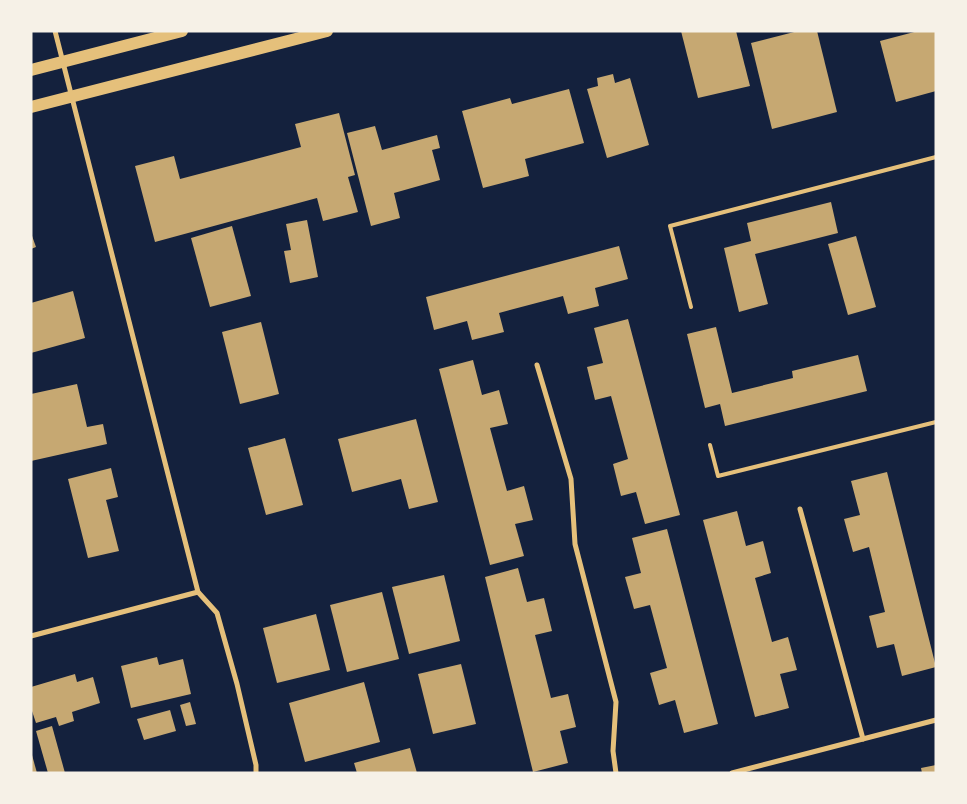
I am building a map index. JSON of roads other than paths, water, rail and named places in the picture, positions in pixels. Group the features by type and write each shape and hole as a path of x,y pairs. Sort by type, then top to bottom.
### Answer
{"main road":[{"path":"31,70 182,31"},
{"path":"31,107 327,31"}],"street":[{"path":"55,31 198,592 217,613 238,684 256,765 256,773"},
{"path":"538,365 571,479 575,544 616,702 613,751 616,773"},
{"path":"800,509 863,739"},
{"path":"31,636 198,592"},
{"path":"732,773 936,720"}],"lane":[{"path":"691,307 670,226 936,158"},
{"path":"710,445 718,476 936,422"}]}
